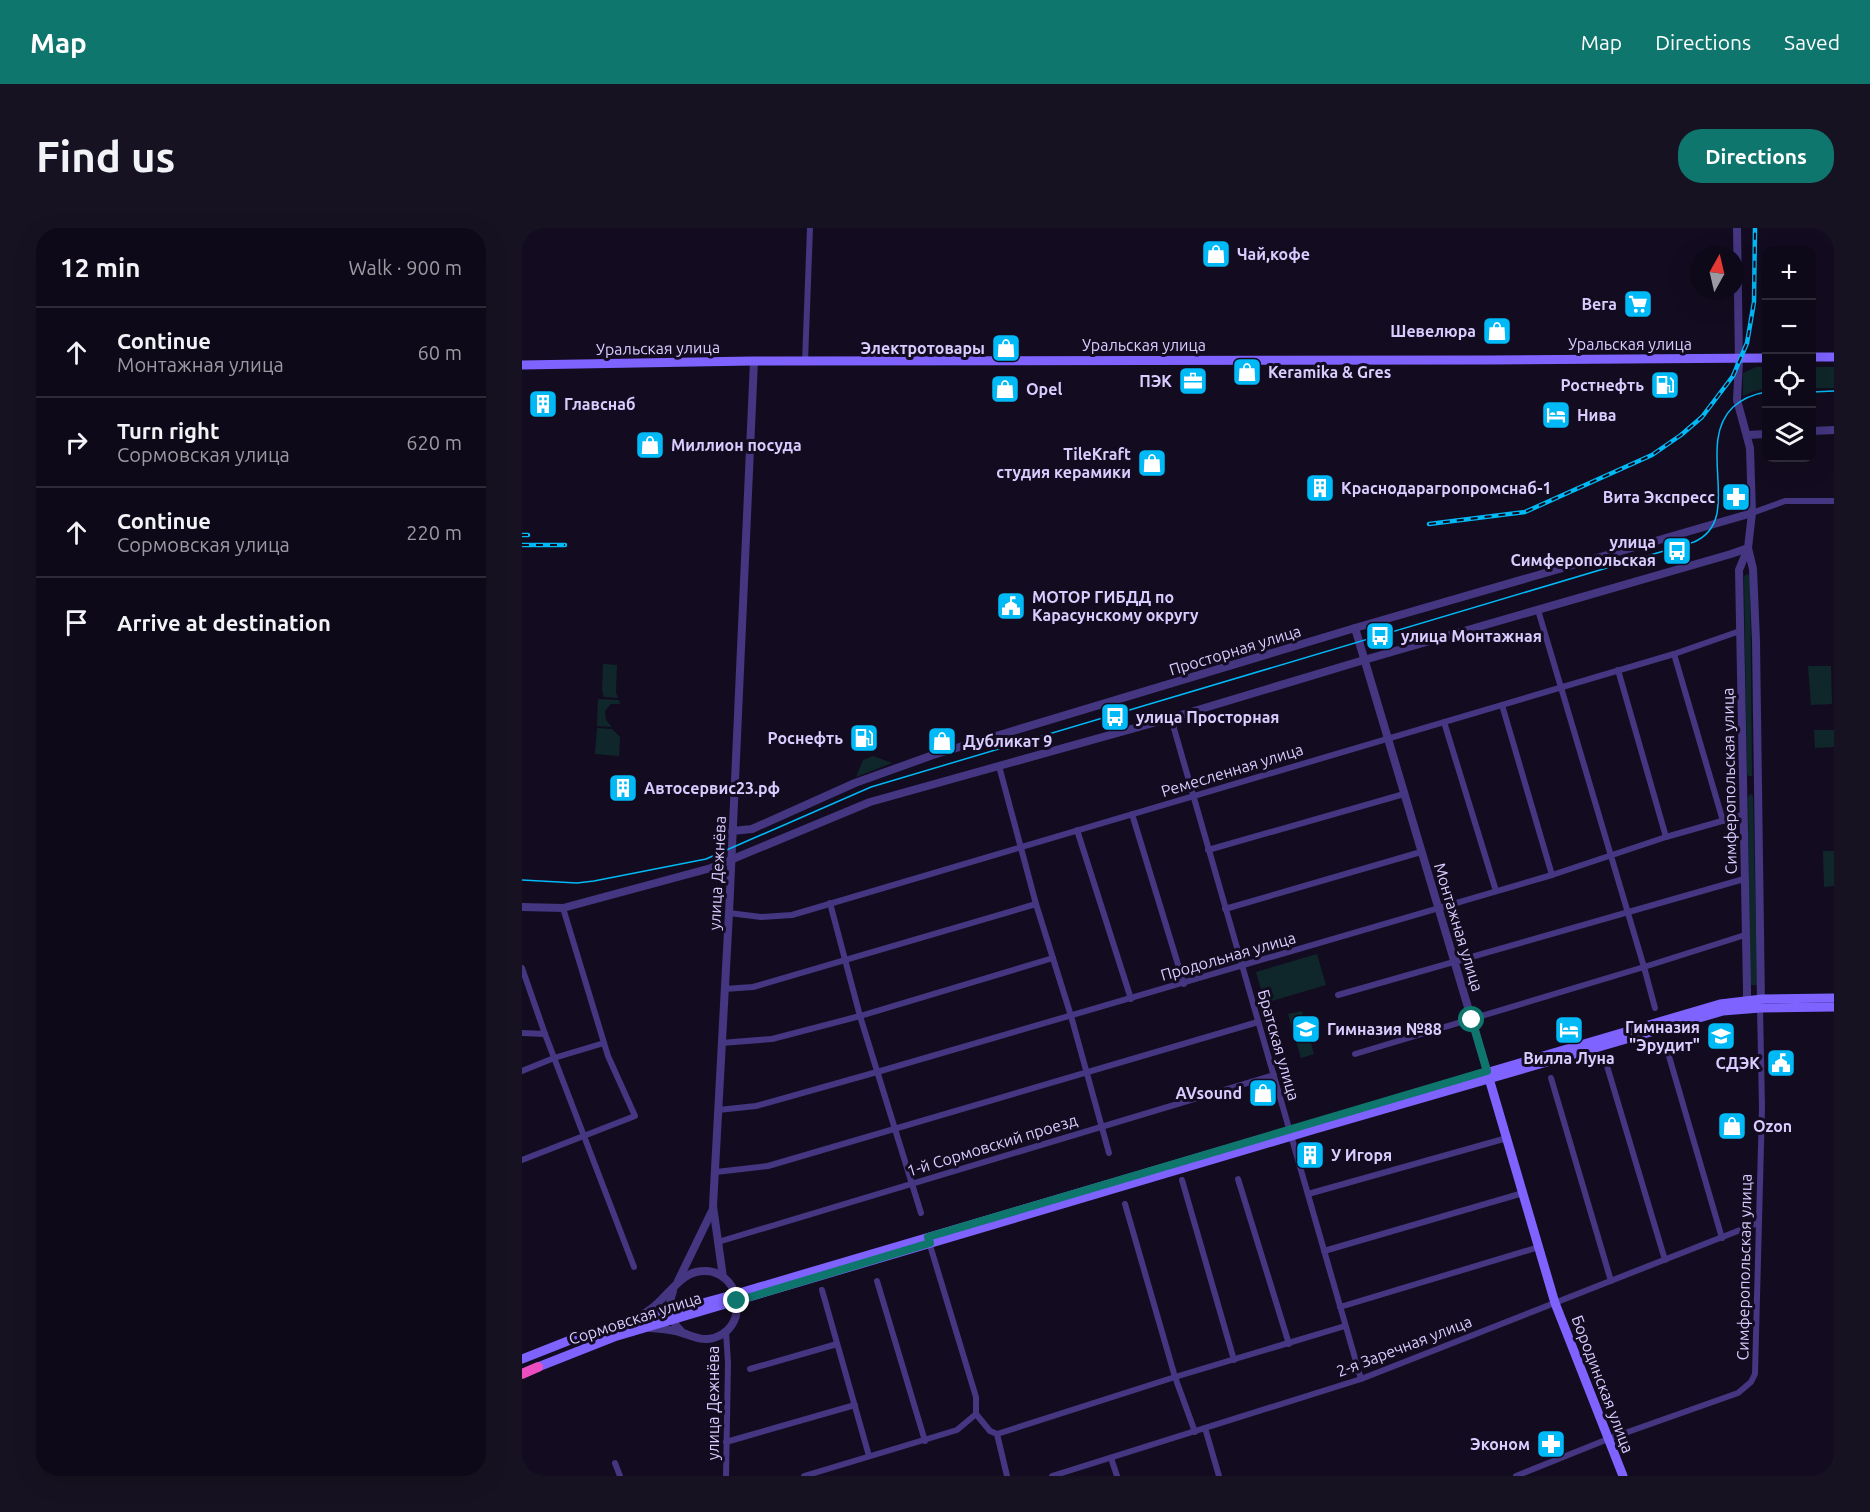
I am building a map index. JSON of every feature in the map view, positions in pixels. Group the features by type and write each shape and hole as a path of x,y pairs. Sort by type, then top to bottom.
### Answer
{"highway":[{"name":"Сормовская улица","path":"522,1374 538,1367"}],"main road":[{"path":"1816,358 1834,358"},
{"name":"Уральская улица","path":"522,365 754,362 1762,359"},
{"name":"Сормовская улица","path":"1488,1075 1723,1011 1761,1003 1834,998"},
{"name":"Сормовская улица","path":"522,1359 592,1333 671,1316 1488,1075 1720,1004 1748,1000 1761,1003 1834,1007"},
{"name":"Монтажная улица","path":"1488,1075 1555,1303"},
{"name":"Бородинская улица","path":"1555,1303 1623,1476"},
{"name":"Сормовская улица","path":"538,1367 645,1328 671,1316"}],"street":[{"path":"806,362 810,228"},
{"name":"Симферопольская улица","path":"1608,1439 1738,1393 1751,1382 1755,1374 1762,1107 1758,787 1753,579 1748,548 1752,513 1750,448 1737,400 1739,360 1737,228"},
{"name":"улица Дежнёва","path":"723,1277 713,1206 754,362"},
{"path":"1816,431 1834,430"},
{"path":"1747,435 1762,434"},
{"path":"1752,513 1785,501 1834,501"},
{"name":"Просторная улица","path":"732,831 752,829 855,783 933,755 1354,628 1752,513"},
{"path":"522,906 563,908 685,877 870,802 1172,718 1748,548"},
{"name":"Симферопольская улица","path":"1748,548 1739,570 1748,1000"},
{"path":"1538,610 1628,911 1654,1008"},
{"name":"Монтажная улица","path":"1354,628 1488,1075"},
{"name":"Ремесленная улица","path":"729,913 776,917 792,915 1674,654 1740,631"},
{"path":"1674,654 1723,821"},
{"path":"1618,670 1666,837"},
{"path":"1502,705 1552,875"},
{"name":"Братская улица","path":"1172,718 1361,1379"},
{"path":"1444,722 1496,891"},
{"path":"999,766 1036,904 1071,1016 1109,1153"},
{"path":"1743,788 1758,787"},
{"path":"1208,850 1404,794"},
{"path":"1132,814 1184,984"},
{"name":"Продольная улица","path":"718,1110 756,1106 1184,984 1552,875 1666,837 1743,815"},
{"path":"1077,830 1131,999"},
{"path":"1225,909 1421,852"},
{"path":"1338,995 1744,879"},
{"path":"830,903 847,960 860,1016 921,1213"},
{"path":"724,989 753,987 1036,904"},
{"path":"522,1160 635,1116 608,1056 563,908"},
{"path":"1355,1054 1745,935"},
{"path":"721,1044 772,1039 860,1016 1053,958"},
{"path":"523,972 544,1034 634,1267"},
{"path":"716,1172 768,1166 1258,1022"},
{"path":"522,1033 544,1034"},
{"path":"522,1071 604,1043"},
{"path":"1666,1046 1722,1238"},
{"path":"1604,1056 1665,1260"},
{"name":"1-й Сормовский проезд","path":"718,1242 1274,1075"},
{"path":"1551,1078 1611,1281"},
{"path":"1308,1194 1506,1138"},
{"path":"1238,1179 1289,1344"},
{"path":"1182,1180 1234,1360"},
{"path":"1324,1251 1523,1193"},
{"path":"1125,1204 1175,1377 1195,1432"},
{"path":"684,1333 671,1316 670,1300 710,1218 713,1206"},
{"name":"2-я Заречная улица","path":"1052,1476 1361,1379 1758,1223"},
{"path":"929,1240 976,1398 976,1414 990,1431 997,1434 1345,1326"},
{"path":"1340,1307 1539,1247"},
{"path":"613,1328 648,1313 685,1277 698,1272 711,1272 723,1277 730,1284 736,1297 736,1316 726,1331 717,1336 696,1339 684,1333 645,1328"},
{"path":"877,1281 925,1441"},
{"path":"822,1290 869,1455"},
{"name":"улица Дежнёва","path":"726,1331 728,1363 726,1476"},
{"path":"592,1333 596,1344"},
{"path":"750,1369 837,1344"},
{"path":"726,1442 855,1405"},
{"path":"804,1476 957,1430 976,1414"},
{"path":"1205,1428 1220,1476"},
{"path":"997,1434 1007,1476"},
{"path":"1516,1476 1608,1439"},
{"path":"1111,1458 1117,1476"},
{"path":"615,1463 620,1476"}],"green space":[{"path":"1756,367 1762,367 1762,390 1743,396 1743,373"},
{"path":"1816,367 1834,367 1834,388 1816,388"},
{"path":"1747,574 1750,576 1752,776 1748,776 1747,773 1744,577"},
{"path":"603,664 617,665 616,692 618,698 604,697 602,691"},
{"path":"1808,666 1831,666 1832,704 1811,705"},
{"path":"598,699 619,700 620,704 611,704 605,711 606,720 612,727 597,726"},
{"path":"597,728 612,729 620,737 619,756 595,754"},
{"path":"1814,730 1834,730 1834,747 1815,748"},
{"path":"873,756 892,763 856,777 863,760"},
{"path":"1750,794 1753,796 1757,985 1750,985 1748,797"},
{"path":"1823,851 1834,851 1834,886 1824,887"},
{"path":"1317,954 1326,985 1265,1003 1256,972"},
{"path":"1302,1011 1314,1054 1301,1058 1288,1014"}],"tram line":[{"path":"1816,392 1834,391"},
{"path":"522,880 577,883 706,859 871,787 1694,542 1709,531 1716,517 1718,441 1722,423 1733,407 1748,397 1762,393"}],"railway":[{"path":"1429,524 1525,512 1652,455 1702,417 1733,376 1747,343 1754,302 1755,228"},
{"path":"522,535 528,535"},
{"path":"522,545 565,545"}],"place":[{"name":"Чай,кофе","path":"1216,254"},
{"name":"Вега","path":"1638,304"},
{"name":"Шевелюра","path":"1497,331"},
{"name":"Электротовары","path":"1006,348"},
{"name":"Keramika & Gres","path":"1247,372"},
{"name":"ПЭК","path":"1193,381"},
{"name":"Ростнефть","path":"1665,385"},
{"name":"Opel","path":"1005,389"},
{"name":"Главснаб","path":"543,404"},
{"name":"Нива","path":"1556,415"},
{"name":"Миллион посуда","path":"650,445"},
{"name":"TileKraft студия керамики","path":"1152,463"},
{"name":"Краснодарагропромснаб-1","path":"1320,488"},
{"name":"Вита Экспресс","path":"1736,497"},
{"name":"улица Симферопольская","path":"1677,551"},
{"name":"МОТОР ГИБДД по Карасунскому округу","path":"1011,606"},
{"name":"улица Монтажная","path":"1380,636"},
{"name":"улица Просторная","path":"1115,717"},
{"name":"Роснефть","path":"864,738"},
{"name":"Дубликат 9","path":"942,741"},
{"name":"Автосервис23.рф","path":"623,788"},
{"name":"Гимназия №88","path":"1306,1029"},
{"name":"Вилла Луна","path":"1569,1030"},
{"name":"Гимназия \"Эрудит\"","path":"1721,1036"},
{"name":"СДЭК","path":"1781,1063"},
{"name":"AVsound","path":"1263,1093"},
{"name":"Ozon","path":"1732,1126"},
{"name":"У Игоря","path":"1310,1155"},
{"name":"Эконом","path":"1551,1444"}],"route":[{"path":"737,1301 930,1243 928,1237 1487,1071 1472,1020"}]}
